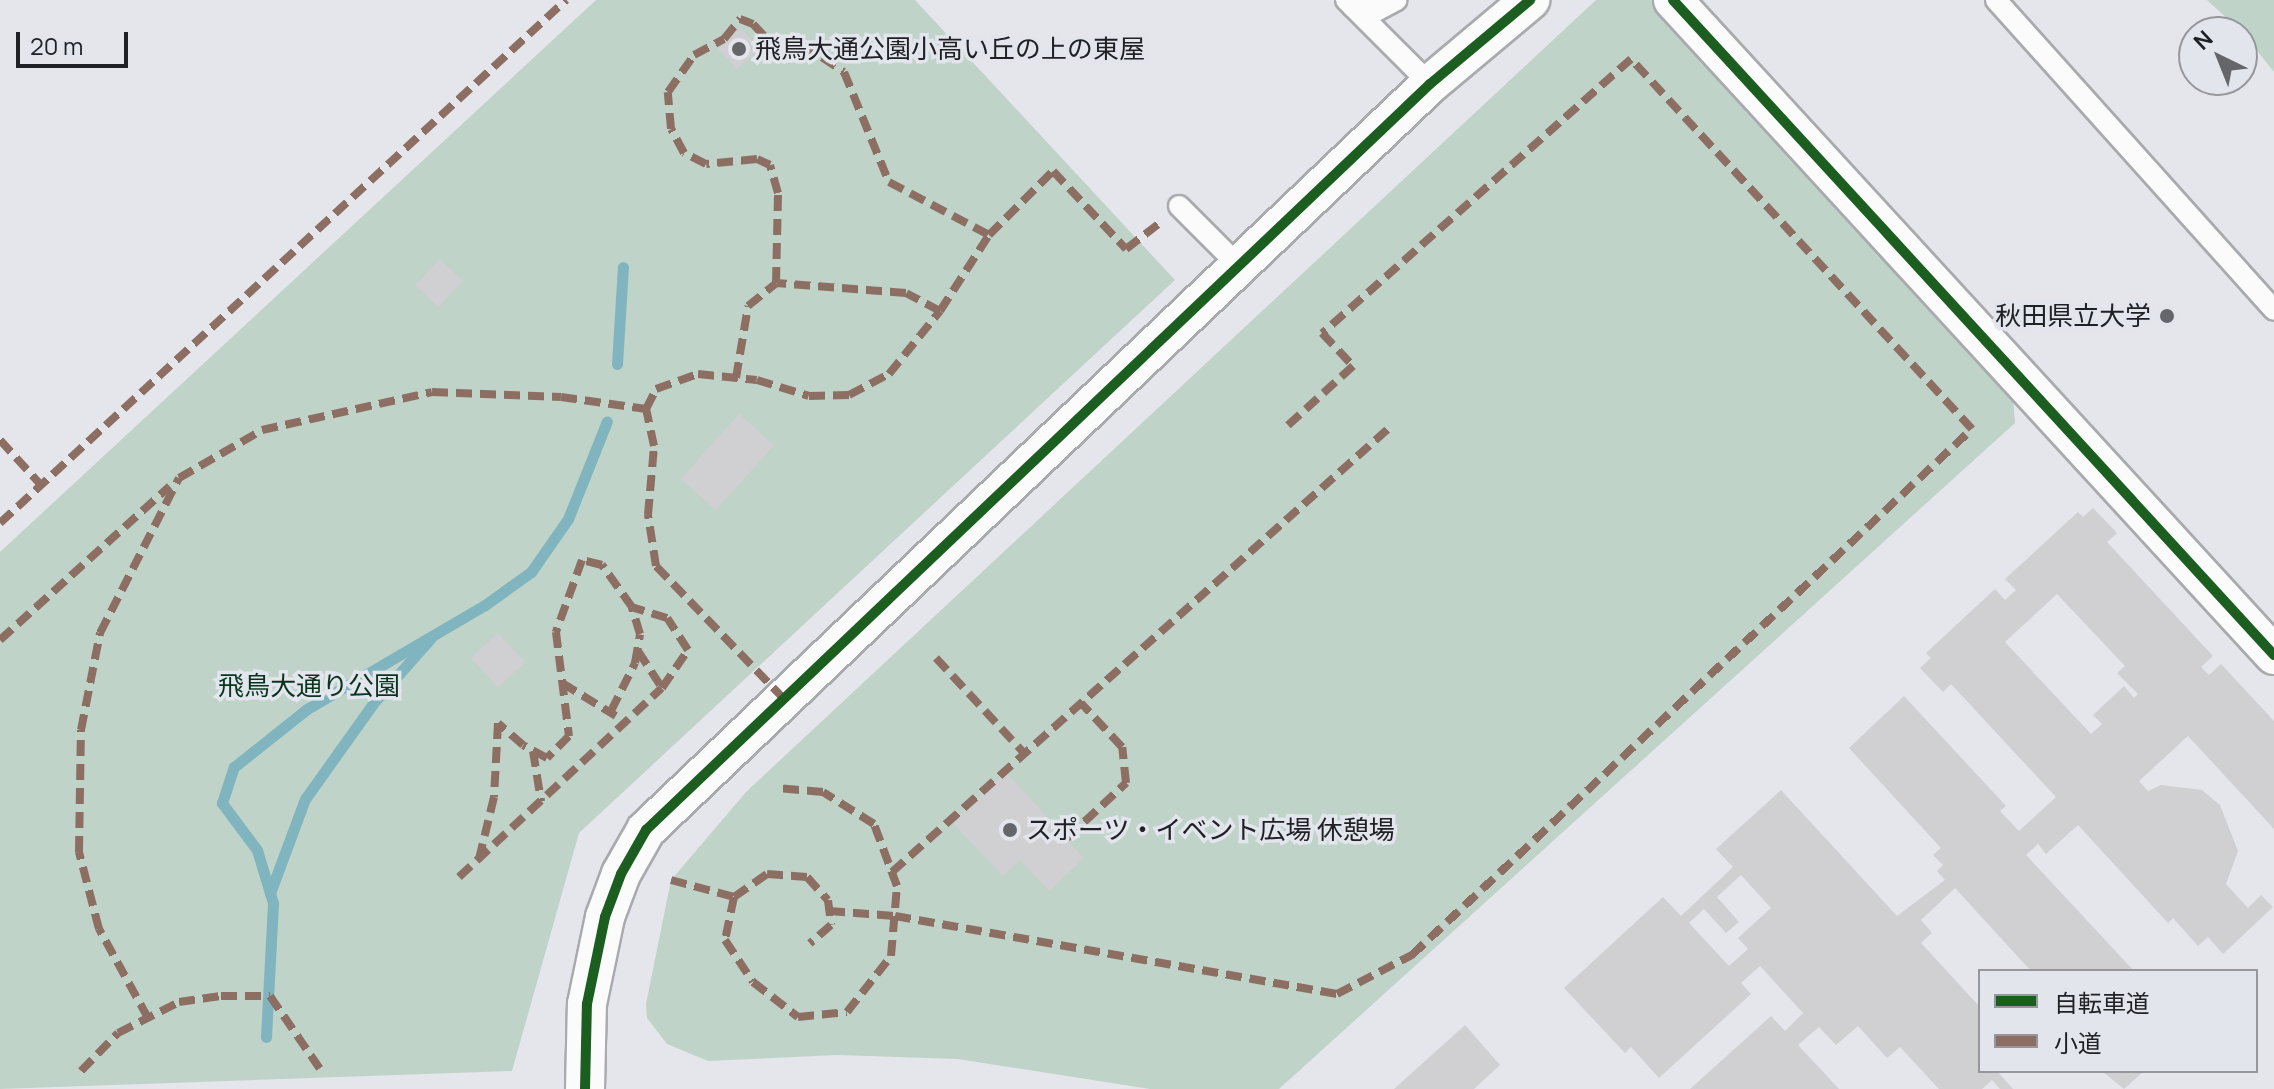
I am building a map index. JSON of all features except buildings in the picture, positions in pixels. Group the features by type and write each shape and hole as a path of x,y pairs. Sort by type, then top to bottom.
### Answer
{"street":[{"path":"585,1089 587,1004 605,917 621,874 646,830 1430,84 1530,0"},
{"path":"1673,0 2274,655"}],"lane":[{"path":"1350,4 1378,10 1397,0"},
{"path":"1996,0 2274,310"},
{"path":"1350,4 1430,84"},
{"path":"1179,206 1240,267"}],"green space":[{"name":"飛鳥大通り公園","path":"596,0 915,0 1175,280 579,833 512,1071 0,1089 0,552"},
{"path":"1596,0 1657,0 2013,398 2015,423 1279,1089 1150,1089 958,1059 837,1055 708,1061 667,1044 647,1018 646,1004 671,880 747,791"},
{"path":"2207,0 2274,0 2274,72 2258,52 2258,16 2224,16"}],"waterway":[{"path":"617,364 623,267"},
{"path":"266,1037 273,903 257,850 222,803 234,767 307,709 485,605 531,572 568,519 607,421"},
{"path":"270,893 305,799 375,701 431,638"}],"marked path":[{"path":"0,523 566,0"},
{"path":"940,311 906,293 776,283 778,193 770,165 757,159 706,164 684,153 671,129 668,92 694,55 724,39 740,19 753,24 764,36 764,52 802,44 844,72 889,182 989,235"},
{"path":"829,911 895,916 1337,994 1412,955 1972,429 1631,59 1322,333 1353,366 1283,430"},
{"path":"784,699 656,566 648,515 654,446 646,409 656,389 698,374 757,380 809,396 849,395 889,374 940,311 989,235 1053,171 1126,249 1161,222"},
{"path":"736,378 748,306 776,283"},
{"path":"148,1018 99,929 79,852 81,730 100,633 179,478 262,430 432,392 561,397 646,409"},
{"path":"892,872 1390,427"},
{"path":"0,440 41,485"},
{"path":"0,640 170,486"},
{"path":"459,877 662,688 688,650 667,618 632,607 602,565 582,560 556,632 569,736 547,758 523,745 498,723 494,797 479,859"},
{"path":"611,711 635,663 640,634 632,607"},
{"path":"638,651 662,688"},
{"path":"936,658 1025,754"},
{"path":"562,683 616,716"},
{"path":"1067,838 1126,783 1122,747 1081,703"},
{"path":"533,751 541,801"},
{"path":"734,897 725,940 753,982 798,1017 847,1012 891,956 897,886 874,824 823,792 777,788"},
{"path":"671,880 734,897 767,874 807,877 828,900 831,925 810,943"},
{"path":"81,1071 118,1033 179,1002 221,996 270,996 320,1069"}],"cycle path":[{"path":"585,1089 587,1004 605,917 621,874 646,830 1430,84 1530,0"},
{"path":"1673,0 2274,655"}],"place":[{"name":"飛鳥大通公園小高い丘の上の東屋","path":"739,49"},
{"name":"秋田県立大学","path":"2167,316"},
{"name":"スポーツ・イベント広場 休憩場","path":"1010,830"}]}
